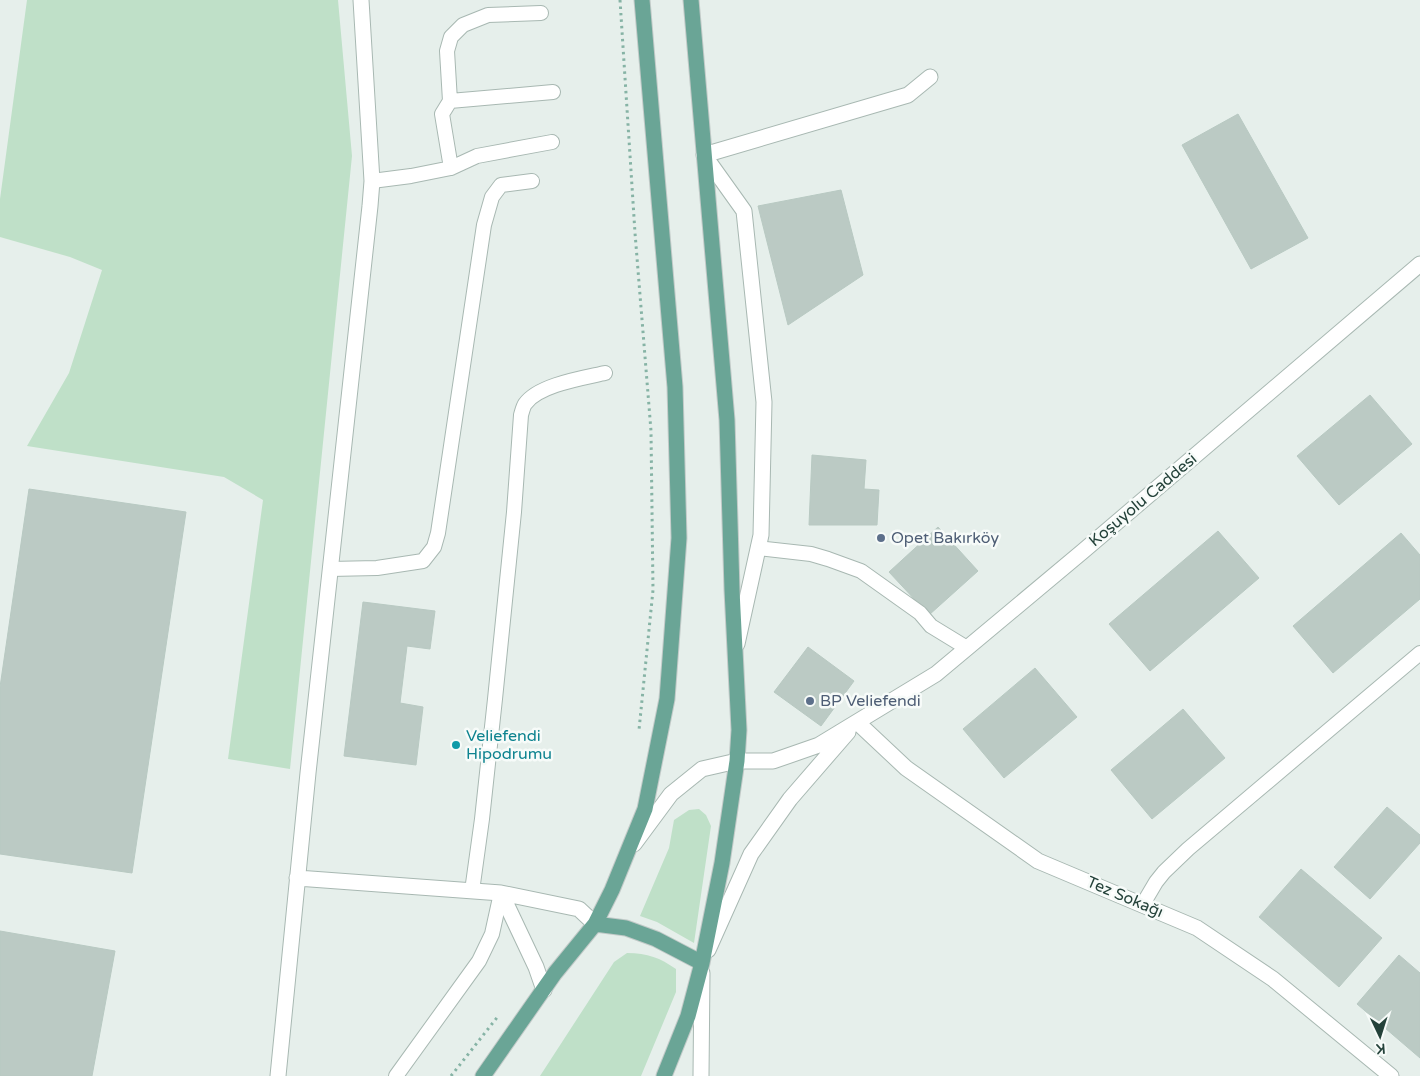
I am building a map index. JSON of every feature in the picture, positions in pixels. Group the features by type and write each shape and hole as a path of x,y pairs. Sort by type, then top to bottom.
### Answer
{"main road":[{"path":"483,1075 555,973 594,924 612,890 646,809 667,699 679,538 675,387 642,0"},
{"path":"664,1076 688,1016 702,963 722,863 737,761 739,730 727,420 691,0"},
{"path":"594,924 626,928 656,939 702,963"}],"street":[{"path":"278,1076 308,773 372,180 361,0"},
{"path":"735,651 761,535 764,402 744,211 704,155 908,95 930,77"},
{"name":"Koşuyolu Caddesi","path":"628,851 671,794 702,769 737,761 773,761 819,745 936,674 1420,264"},
{"path":"701,1076 702,963 751,854 790,799 857,722"},
{"name":"Tez Sokağı","path":"857,722 906,768 1038,861 1197,928 1273,979 1391,1076"},
{"path":"298,878 501,893 579,909 594,924"},
{"path":"501,893 536,967 544,990"}],"lane":[{"path":"451,168 442,114 450,101 447,51 450,37 463,25 488,15 541,13"},
{"path":"450,101 553,92"},
{"path":"372,180 411,176 451,168 477,156 552,142"},
{"path":"330,569 378,568 423,561 434,547 438,533 484,225 492,197 501,185 532,181"},
{"path":"472,891 495,699 521,415 525,404 534,395 558,384 604,373"},
{"path":"758,548 811,554 861,572 906,602 920,613 931,626 966,648"},
{"path":"1142,904 1164,872 1188,849 1420,653"},
{"path":"396,1076 479,961 492,934 501,893"}],"path":[{"path":"620,0 635,233 651,431 653,590 638,739"},
{"path":"452,1076 500,1014"}],"green space":[{"path":"27,0 338,0 352,156 290,769 228,759 263,500 224,477 27,446 69,373 102,270 70,257 0,237 0,199"},
{"path":"699,809 706,815 711,826 694,943 657,922 640,916 669,848 674,820 689,810"},
{"path":"627,953 653,957 676,969 676,992 641,1076 540,1076 614,962"}],"building":[{"path":"1238,114 1308,238 1251,269 1182,145"},
{"path":"841,190 863,275 788,325 758,206"},
{"path":"1370,395 1412,444 1339,505 1297,456"},
{"path":"812,455 866,460 864,489 879,490 877,525 809,525"},
{"path":"29,489 186,512 132,873 0,854 0,687"},
{"path":"938,527 978,571 929,615 889,572"},
{"path":"1218,531 1259,578 1150,671 1109,624"},
{"path":"1401,533 1420,555 1420,599 1333,673 1293,626"},
{"path":"363,602 435,611 430,649 407,646 400,703 423,707 416,765 344,756"},
{"path":"808,647 854,681 821,726 774,692"},
{"path":"1035,668 1077,717 1004,778 963,729"},
{"path":"1183,709 1225,758 1152,819 1111,770"},
{"path":"1387,807 1420,835 1420,843 1370,899 1334,867"},
{"path":"1301,869 1382,938 1339,987 1259,917"},
{"path":"0,931 115,951 92,1076 0,1076"},
{"path":"1399,955 1420,973 1420,1058 1357,1004"}],"place":[{"name":"Opet Bakırköy","path":"881,538"},
{"name":"BP Veliefendi","path":"810,701"},
{"name":"Veliefendi Hipodrumu","path":"456,745"}]}
